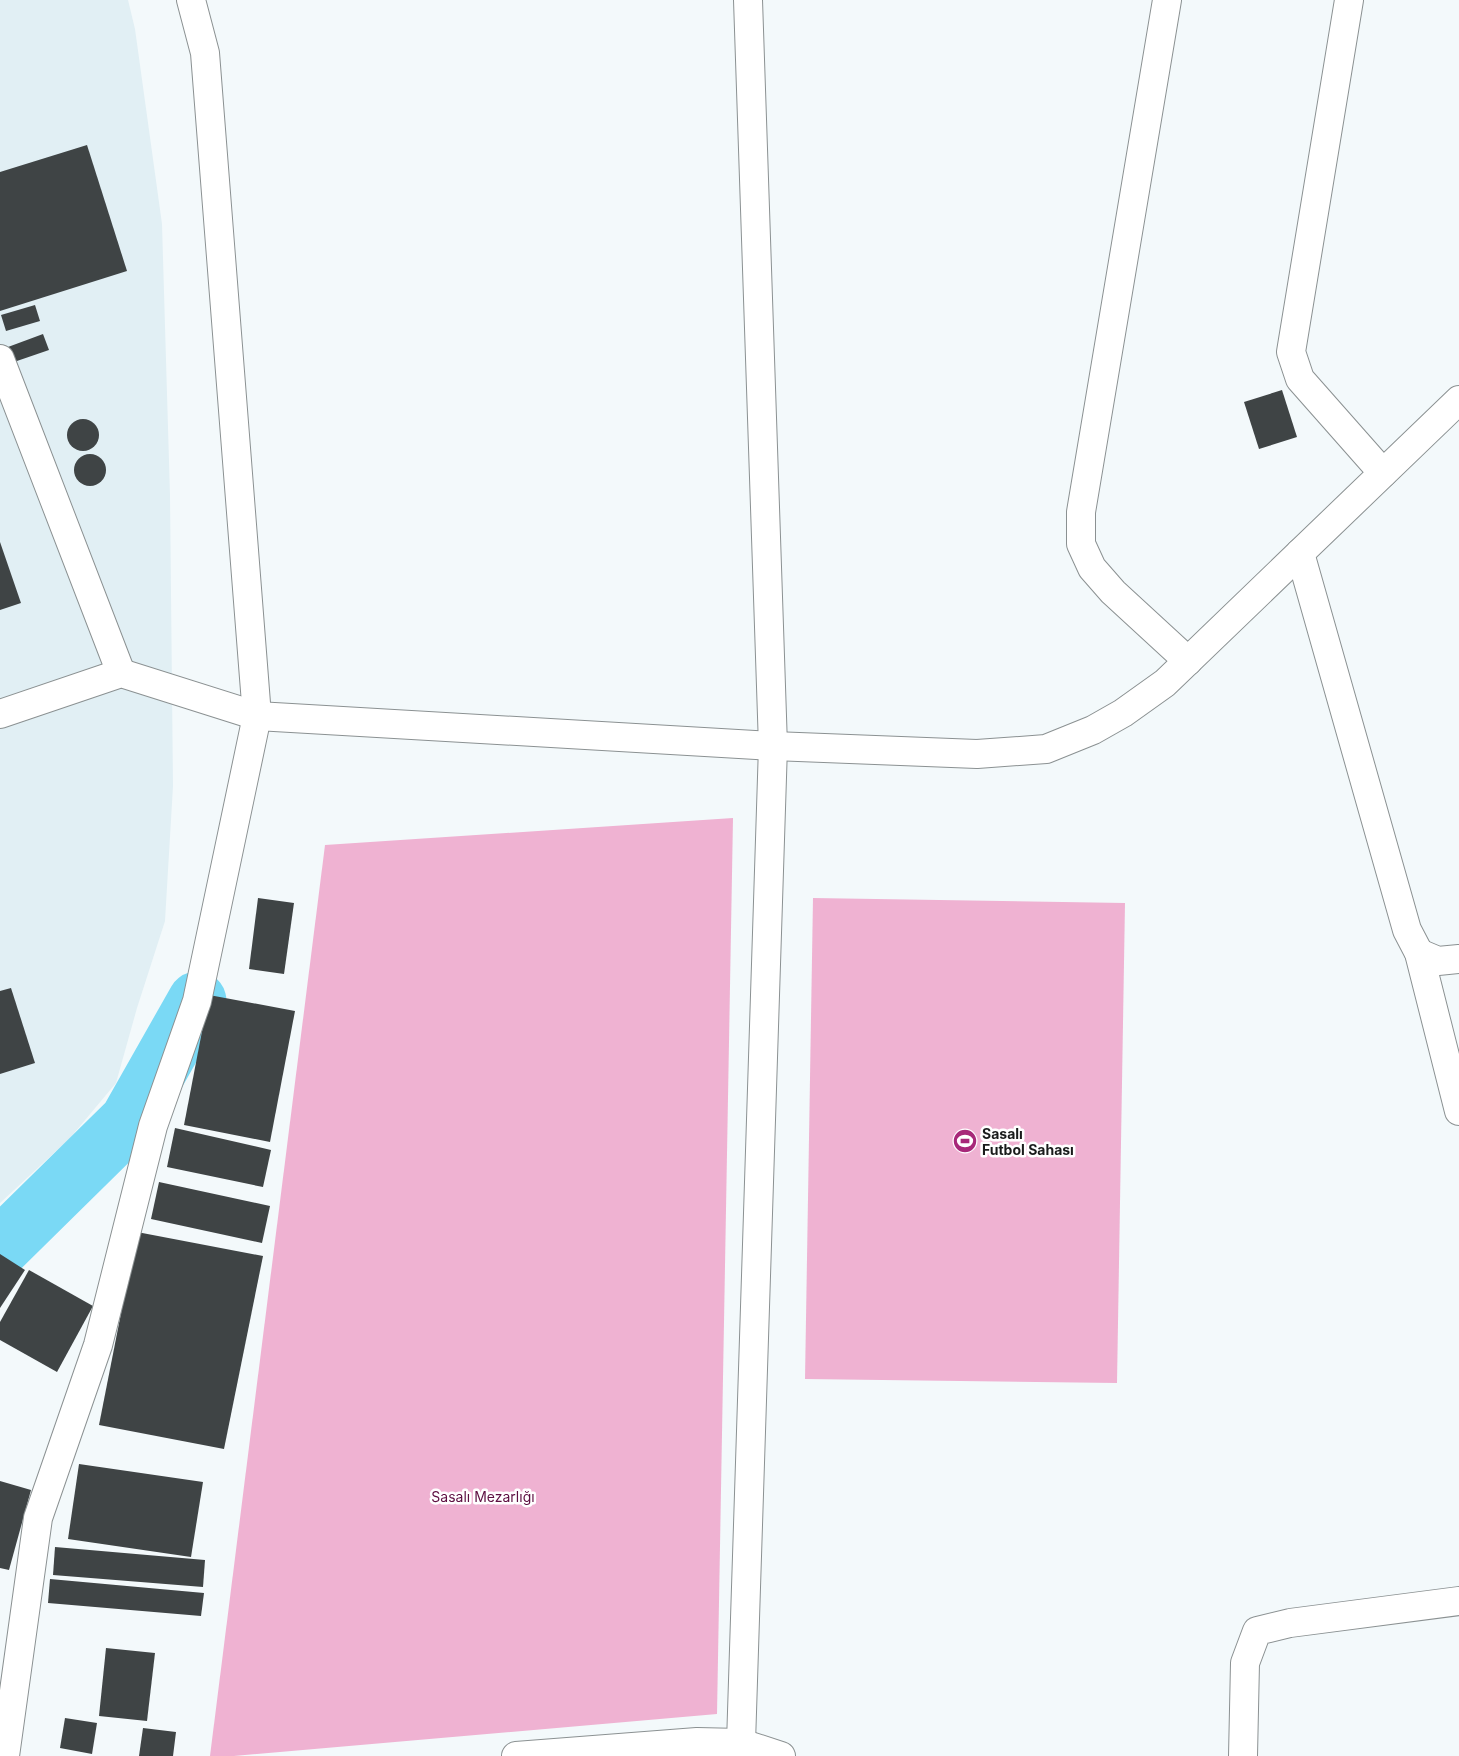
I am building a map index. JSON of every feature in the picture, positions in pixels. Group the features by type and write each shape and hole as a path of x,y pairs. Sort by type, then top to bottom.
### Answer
{"street":[{"path":"5,1756 38,1518 98,1345 153,1126 197,1001 257,716 205,53 191,0"},
{"path":"741,1743 773,746 748,0"},
{"path":"1167,0 1081,512 1081,544 1092,568 1113,592 1188,661"},
{"path":"1349,0 1291,352 1300,379 1383,472"},
{"path":"0,359 121,673"},
{"path":"0,714 121,673 257,716 773,746 977,754 1046,749 1093,730 1123,713 1165,683 1459,400"},
{"path":"1300,553 1407,930 1419,953 1459,1111"},
{"path":"1419,953 1438,961 1459,959"},
{"path":"1243,1756 1245,1663 1257,1632 1290,1623 1459,1601"},
{"path":"516,1756 698,1742 741,1743 781,1756"}],"shaded area":[{"path":"0,0 128,0 135,29 162,224 170,495 173,786 165,921 137,1008 116,1083 70,1138 0,1203"}],"green space":[{"name":"Sasalı Mezarlığı","path":"733,818 717,1714 234,1756 210,1756 325,845"},
{"name":"Sasalı Futbol Sahası","path":"813,898 1125,903 1117,1383 805,1379"}],"building":[{"path":"87,145 127,271 0,311 0,172"},
{"path":"35,305 40,321 6,331 1,315"},
{"path":"43,334 49,350 14,362 8,347"},
{"path":"1282,390 1297,437 1259,449 1244,402"},
{"path":"83,419 89,420 94,424 98,429 98,441 94,446 89,450 83,451 77,450 72,446 68,441 67,435 68,429 72,424 77,420"},
{"path":"90,454 101,459 106,470 101,481 90,486 79,481 74,470 79,459"},
{"path":"0,542 21,603 0,610"},
{"path":"258,898 294,903 284,974 249,969"},
{"path":"11,988 35,1063 0,1074 0,991"},
{"path":"209,995 295,1011 270,1142 184,1125"},
{"path":"175,1128 271,1150 263,1187 167,1167"},
{"path":"159,1182 270,1206 262,1243 151,1219"},
{"path":"137,1232 263,1256 224,1449 99,1425"},
{"path":"0,1254 25,1270 0,1308"},
{"path":"29,1270 93,1306 57,1372 0,1340 0,1322"},
{"path":"79,1464 203,1482 191,1557 68,1539"},
{"path":"0,1481 31,1490 9,1570 0,1568"},
{"path":"55,1547 205,1560 203,1587 53,1575"},
{"path":"50,1579 204,1593 201,1616 48,1603"},
{"path":"106,1648 155,1653 147,1721 99,1716"},
{"path":"65,1718 97,1723 92,1754 60,1748"},
{"path":"143,1728 176,1732 173,1756 139,1756"}],"waterway":[{"path":"0,1248 129,1121 197,1001"}],"place":[{"name":"Sasalı Futbol Sahası","path":"965,1141"}]}
